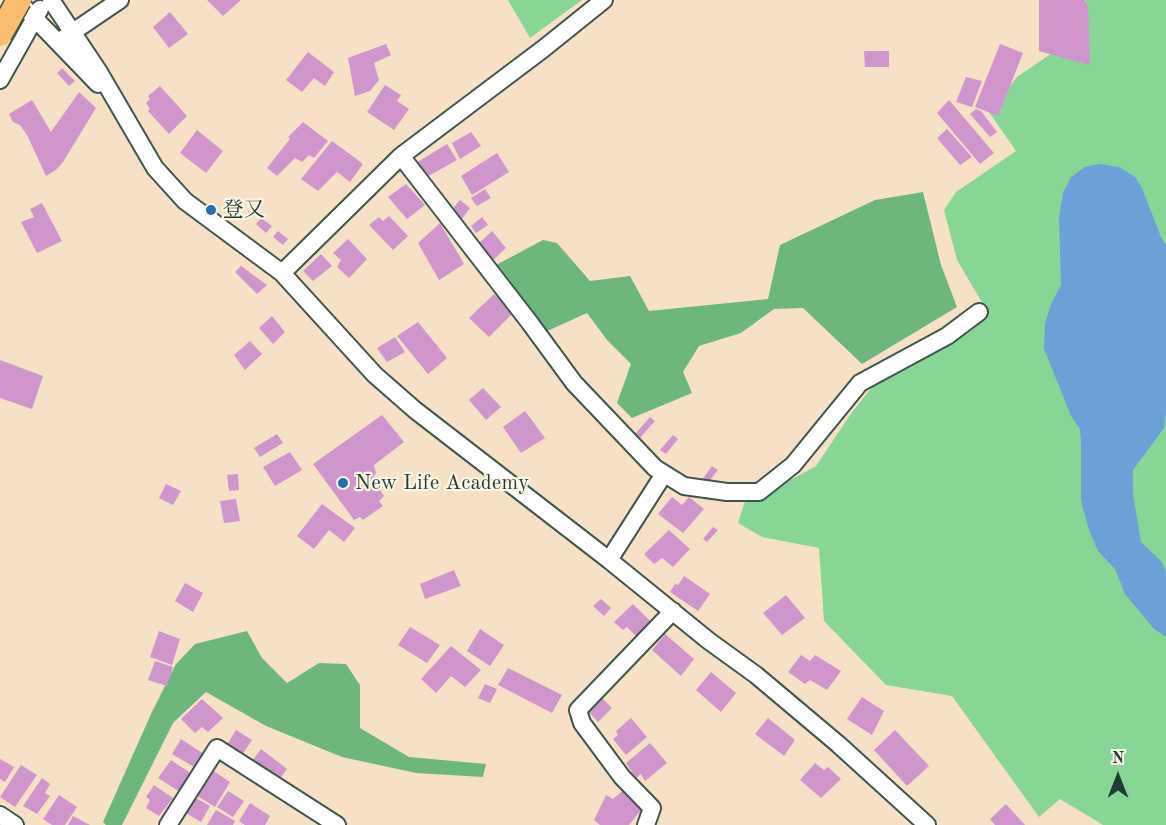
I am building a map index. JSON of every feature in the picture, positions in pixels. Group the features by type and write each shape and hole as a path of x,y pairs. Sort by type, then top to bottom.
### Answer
{"highway":[{"path":"7,36 18,0"}],"street":[{"path":"18,0 115,102"},
{"path":"0,80 7,36 35,18 44,0"},
{"path":"51,0 74,32 155,168 169,186 202,215 282,273 375,375 415,410 673,610 709,641 756,675 838,744 927,825"},
{"path":"58,41 120,0"},
{"path":"282,273 402,156 543,50 604,0"},
{"path":"402,156 574,383 655,468 684,486 727,492 759,492 793,465 860,383 947,336 979,312"},
{"path":"609,560 664,474"},
{"path":"646,825 652,808 622,777 582,723 578,710 673,610"},
{"path":"175,823 217,748 337,825"},
{"path":"0,815 15,825"}],"green space":[{"path":"508,0 582,0 530,38"},
{"path":"1086,0 1166,0 1166,825 1103,825 1060,799 1039,817 952,696 886,685 824,621 819,548 762,537 738,523 745,501 765,494 816,466 850,415 886,369 983,304 957,260 944,210 956,192 1016,151 989,112 1017,77 1074,38"},
{"path":"923,192 941,265 957,307 862,364 803,308 774,309 741,333 699,346 683,372 692,393 632,418 617,403 631,364 607,340 587,313 543,333 496,265 543,240 557,243 590,281 630,276 649,311 768,299 780,245 875,200"},
{"path":"247,631 262,658 287,683 319,663 346,664 360,685 360,728 409,757 486,764 483,777 416,773 342,757 266,726 206,692 173,723 122,825 106,825 103,822 176,664 195,644"}],"water":[{"path":"1099,164 1119,167 1135,177 1142,188 1166,245 1166,411 1164,428 1133,470 1133,494 1141,542 1161,561 1166,572 1166,637 1154,629 1125,594 1115,569 1098,551 1089,530 1081,501 1080,429 1071,416 1044,349 1045,323 1051,304 1061,285 1059,216 1063,193 1071,177 1085,167"}],"building":[{"path":"207,0 241,0 223,16"},
{"path":"1039,0 1085,0 1088,8 1090,65 1039,51"},
{"path":"170,12 188,34 169,48 153,27"},
{"path":"386,44 391,55 374,63 379,80 370,91 355,96 348,58"},
{"path":"1000,44 1023,53 998,116 975,107"},
{"path":"864,51 889,51 889,67 865,67"},
{"path":"308,52 334,72 325,86 314,78 302,92 286,80"},
{"path":"62,68 75,81 69,86 57,73"},
{"path":"966,77 982,81 972,107 956,102"},
{"path":"385,85 401,95 397,101 409,109 394,130 367,112"},
{"path":"160,86 187,116 169,134 148,111 150,109 146,103 150,99 148,96"},
{"path":"79,92 96,108 63,162 46,176 27,135 20,125 13,122 9,114 32,100 51,132"},
{"path":"949,100 994,153 980,164 937,113"},
{"path":"976,109 981,111 997,132 990,137 970,114"},
{"path":"303,122 328,141 314,158 309,155 302,162 295,158 277,176 267,168 290,139 288,137"},
{"path":"947,129 972,157 960,165 937,138"},
{"path":"197,130 223,151 206,173 180,153"},
{"path":"471,132 481,146 460,159 452,143"},
{"path":"332,141 363,164 350,182 337,172 318,191 301,179"},
{"path":"447,144 457,160 425,178 416,163"},
{"path":"497,153 509,172 472,195 461,176"},
{"path":"406,184 425,205 407,219 388,197"},
{"path":"485,189 491,198 477,206 471,198"},
{"path":"460,200 470,208 462,219 451,211"},
{"path":"42,203 62,241 37,253 21,222 34,217 30,209"},
{"path":"389,216 408,236 393,250 369,225 379,217 383,221"},
{"path":"482,217 488,225 476,233 471,226"},
{"path":"261,218 272,226 266,233 256,224"},
{"path":"440,223 464,264 439,280 418,243"},
{"path":"278,231 288,239 283,245 273,237"},
{"path":"492,231 506,248 492,261 478,244"},
{"path":"348,239 367,259 349,278 337,267 341,260 333,253"},
{"path":"321,254 332,266 313,281 303,271"},
{"path":"241,266 267,285 257,294 235,272"},
{"path":"494,294 514,312 489,337 469,318"},
{"path":"272,316 285,332 273,344 259,328"},
{"path":"418,322 447,358 428,374 397,336"},
{"path":"395,337 405,352 387,362 377,348"},
{"path":"250,341 262,354 245,370 234,355"},
{"path":"0,360 43,376 32,409 0,398"},
{"path":"483,388 501,407 486,420 469,400"},
{"path":"525,411 545,438 521,453 503,427"},
{"path":"382,415 404,442 374,465 376,473 372,479 384,496 379,501 383,506 363,520 360,517 354,520 313,464"},
{"path":"650,417 655,421 640,438 635,434"},
{"path":"277,434 283,443 260,457 254,448"},
{"path":"673,435 678,439 666,454 660,450"},
{"path":"290,452 302,470 275,486 263,467"},
{"path":"712,466 718,470 707,484 702,480"},
{"path":"238,474 239,490 229,491 227,475"},
{"path":"166,484 181,491 173,505 159,498"},
{"path":"672,497 682,505 689,497 704,509 683,533 658,514"},
{"path":"236,499 240,521 224,523 220,501"},
{"path":"322,504 355,528 344,542 329,530 314,549 297,536"},
{"path":"713,527 718,530 707,542 703,539"},
{"path":"669,530 690,549 673,567 662,558 654,564 644,554"},
{"path":"454,570 461,586 425,599 420,584"},
{"path":"684,576 710,594 698,611 670,592"},
{"path":"185,583 203,593 193,612 175,601"},
{"path":"786,595 805,618 782,635 763,613"},
{"path":"601,599 611,608 604,616 593,606"},
{"path":"633,604 653,624 638,638 627,627 623,630 614,622"},
{"path":"410,627 440,645 427,663 398,645"},
{"path":"480,629 504,645 490,666 467,651"},
{"path":"159,631 180,639 172,665 150,657"},
{"path":"665,634 694,659 681,676 652,650"},
{"path":"451,646 481,670 465,687 451,676 436,693 421,679"},
{"path":"801,655 810,661 815,655 841,671 827,690 810,680 805,684 788,672"},
{"path":"155,661 173,667 167,686 148,680"},
{"path":"508,668 562,695 552,713 498,685"},
{"path":"711,672 736,693 721,712 696,690"},
{"path":"485,684 497,689 490,703 478,698"},
{"path":"601,697 612,708 598,722 587,710"},
{"path":"862,697 884,711 872,735 847,719"},
{"path":"202,699 223,718 208,732 202,727 195,733 181,719"},
{"path":"631,718 647,737 626,755 613,739 618,735 616,731"},
{"path":"768,718 795,740 784,756 755,734"},
{"path":"236,730 252,740 240,758 225,748"},
{"path":"895,730 929,766 907,786 874,750"},
{"path":"181,739 204,754 194,767 172,754"},
{"path":"650,743 667,763 645,781 641,774 636,778 626,763"},
{"path":"261,749 287,769 276,784 249,765"},
{"path":"0,759 14,767 5,782 0,779"},
{"path":"171,760 192,774 180,792 158,778"},
{"path":"815,763 824,770 828,767 841,779 821,798 800,780"},
{"path":"21,765 37,775 15,807 0,797"},
{"path":"212,770 230,782 215,807 196,795"},
{"path":"42,778 50,784 45,793 50,796 37,814 23,806"},
{"path":"154,785 173,798 159,816 146,808 150,800 146,797"},
{"path":"626,788 642,809 629,825 600,825 594,820 606,795 613,799"},
{"path":"228,791 244,801 233,817 217,807"},
{"path":"59,795 77,807 65,825 52,825 43,819"},
{"path":"194,797 210,806 201,822 184,812"},
{"path":"250,803 270,816 265,825 245,825 239,821"},
{"path":"1006,804 1025,825 995,825 990,819"},
{"path":"216,810 235,821 233,825 207,825"},
{"path":"73,816 90,825 68,825"}],"place":[{"name":"登又","path":"211,210"},
{"name":"New Life Academy","path":"343,483"}]}
